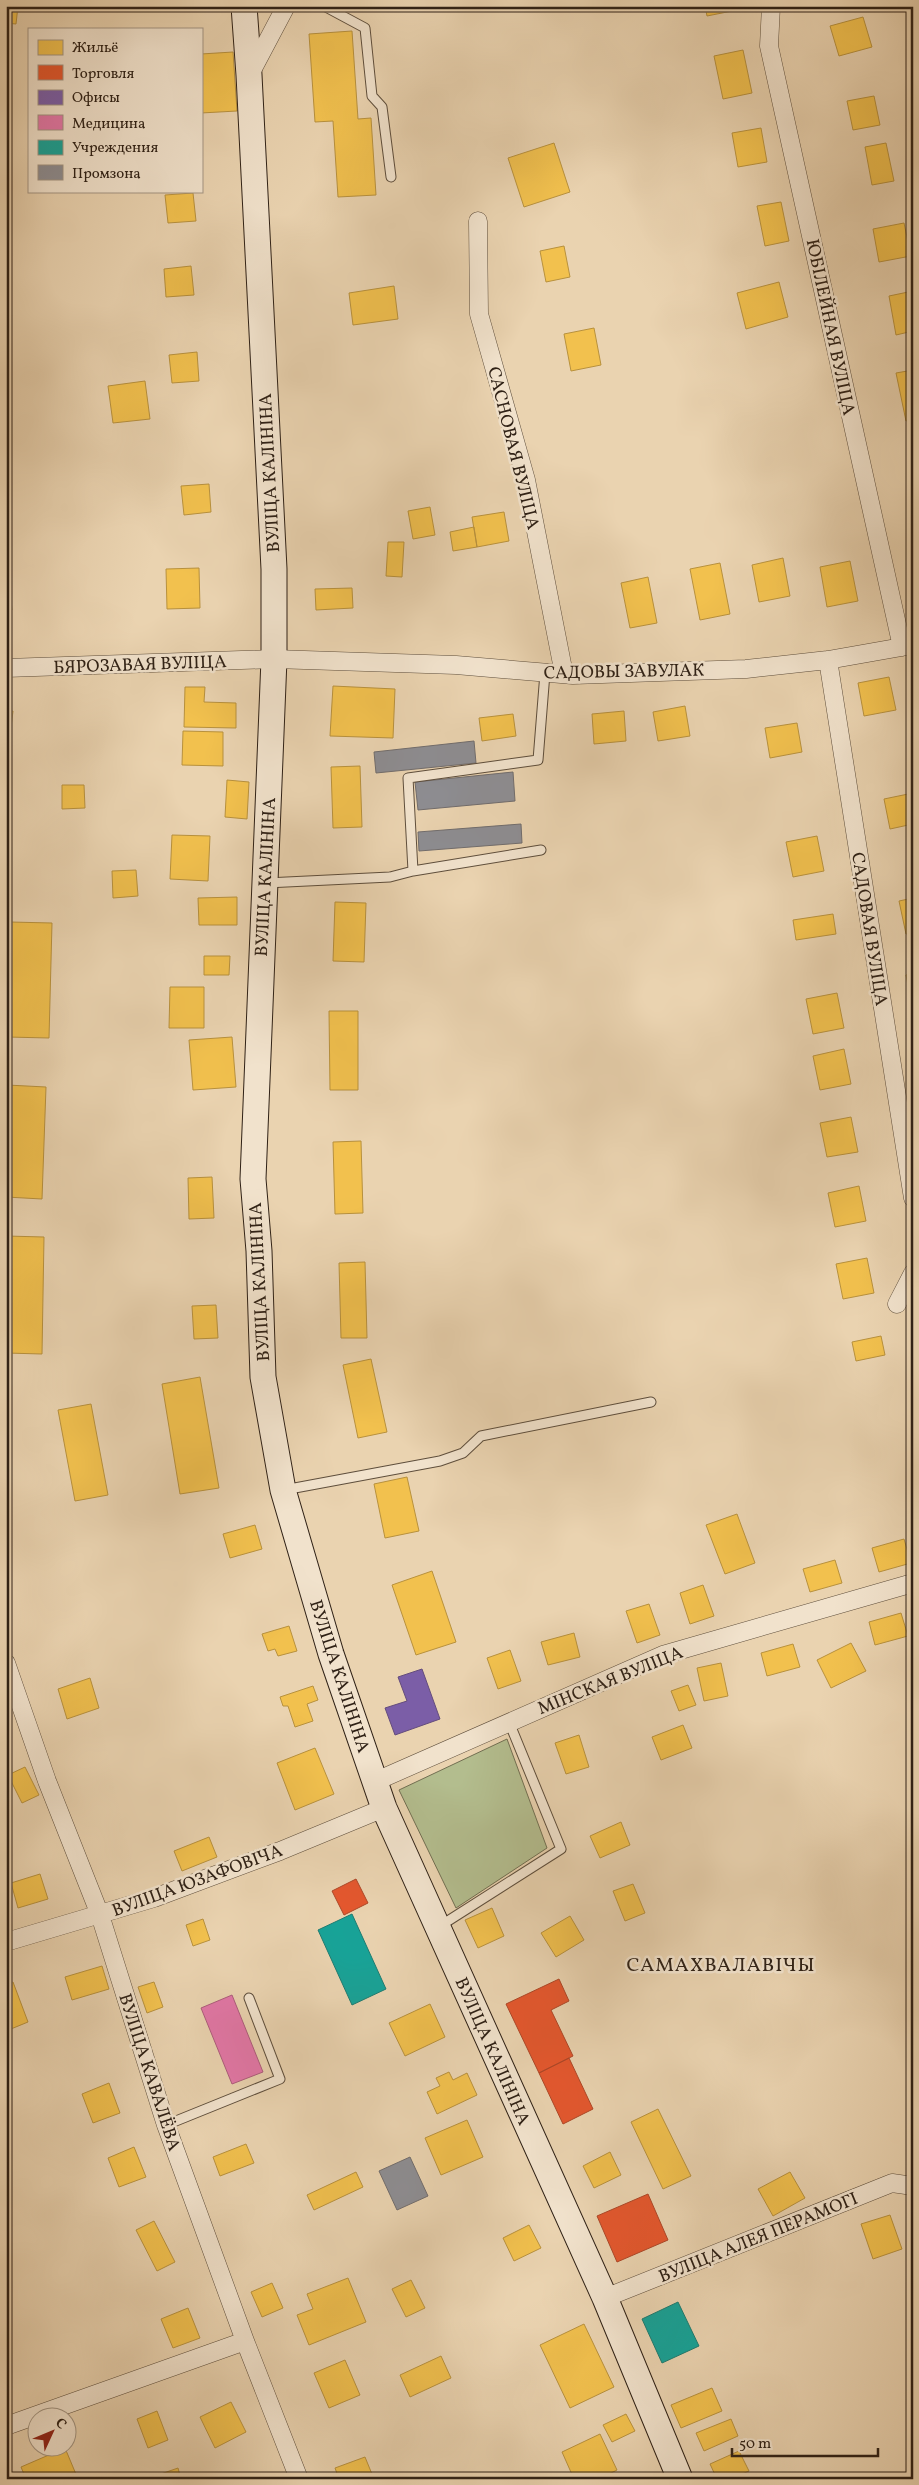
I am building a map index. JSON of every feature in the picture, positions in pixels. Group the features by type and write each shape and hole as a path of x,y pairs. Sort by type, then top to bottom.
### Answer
{"street":[{"name":"ВУЛІЦА КАЛІНІНА","path":"244,6 250,75 274,569 274,659 253,1179 259,1250 263,1377 283,1490 331,1654 374,1782 437,1927 605,2298 680,2479"},
{"path":"250,75 286,6"},
{"name":"ЮБІЛЕЙНАЯ ВУЛІЦА","path":"771,6 769,46 907,646"},
{"name":"САСНОВАЯ ВУЛІЦА","path":"478,221 479,314 526,480 564,674"},
{"name":"САДОВЫ ЗАВУЛАК","path":"274,659 456,665 564,674 746,669 828,660 907,646"},
{"name":"БЯРОЗАВАЯ ВУЛІЦА","path":"6,668 274,659"},
{"name":"САДОВАЯ ВУЛІЦА","path":"828,660 913,1198"},
{"path":"898,1304 913,1273"},
{"name":"МІНСКАЯ ВУЛІЦА","path":"374,1782 662,1655 913,1583"},
{"name":"ВУЛІЦА КАВАЛЁВА","path":"6,1663 47,1781 100,1914 166,2124 245,2341 299,2479"},
{"name":"ВУЛІЦА ЮЗАФОВІЧА","path":"6,1942 154,1898 280,1852 384,1808"},
{"name":"ВУЛІЦА АЛЕЯ ПЕРАМОГІ","path":"605,2298 892,2183 913,2186"},
{"path":"6,2426 245,2341"}],"lane":[{"path":"324,6 366,28 372,96 382,107 391,177"},
{"path":"413,871 408,778 538,760 545,673"},
{"path":"266,883 390,877 413,871 541,850"},
{"path":"283,1490 440,1462 463,1453 481,1436 651,1402"},
{"path":"437,1927 560,1849 508,1722"},
{"path":"166,2124 280,2079 249,1998"}],"green space":[{"path":"507,1739 547,1848 456,1908 399,1790"}],"building: Жильё":[{"path":"6,6 18,6 16,24 6,23"},
{"path":"705,6 741,6 742,9 707,16"},
{"path":"863,17 872,47 839,56 830,26"},
{"path":"352,31 358,119 371,118 376,195 338,197 333,121 315,122 309,34"},
{"path":"743,50 752,93 723,99 714,56"},
{"path":"233,52 237,111 202,113 202,54"},
{"path":"874,96 880,125 853,130 847,101"},
{"path":"761,128 767,162 738,167 732,133"},
{"path":"554,143 570,192 524,207 508,158"},
{"path":"886,143 894,181 872,185 865,147"},
{"path":"193,193 196,221 168,223 165,195"},
{"path":"781,202 789,241 765,246 757,206"},
{"path":"904,223 911,256 879,262 873,229"},
{"path":"564,246 570,277 546,282 540,251"},
{"path":"191,266 194,295 166,297 164,269"},
{"path":"779,282 788,317 746,329 737,293"},
{"path":"394,286 398,319 353,325 349,293"},
{"path":"913,291 913,331 896,335 889,296"},
{"path":"594,328 601,365 571,371 564,334"},
{"path":"197,352 199,381 172,383 169,355"},
{"path":"913,370 913,419 906,421 896,373"},
{"path":"145,381 150,419 113,423 108,386"},
{"path":"209,484 211,512 184,515 181,486"},
{"path":"430,507 435,535 413,539 408,511"},
{"path":"504,512 509,541 477,547 472,517"},
{"path":"474,527 477,547 453,551 450,532"},
{"path":"388,542 404,542 402,577 386,576"},
{"path":"783,558 790,596 759,602 752,565"},
{"path":"850,561 858,601 827,607 820,567"},
{"path":"720,563 730,614 700,620 690,569"},
{"path":"199,568 200,608 167,609 166,569"},
{"path":"648,577 657,623 630,628 621,583"},
{"path":"9,581 12,610 6,610 6,582"},
{"path":"352,588 353,608 316,610 315,589"},
{"path":"889,677 896,710 864,716 858,683"},
{"path":"333,686 395,689 393,738 330,736"},
{"path":"185,687 205,687 204,702 236,703 236,728 184,727"},
{"path":"685,706 690,736 658,741 653,712"},
{"path":"6,711 13,711 9,744 6,744"},
{"path":"624,711 626,741 594,744 592,714"},
{"path":"513,714 516,736 482,741 479,718"},
{"path":"797,723 802,752 770,758 765,728"},
{"path":"183,731 223,732 223,766 182,765"},
{"path":"360,766 362,827 333,828 331,767"},
{"path":"227,780 249,782 247,819 225,817"},
{"path":"62,785 84,785 85,808 62,809"},
{"path":"913,793 913,824 890,829 884,799"},
{"path":"172,835 210,836 208,881 170,879"},
{"path":"817,836 824,871 793,877 786,842"},
{"path":"136,870 138,896 113,898 112,871"},
{"path":"237,897 237,925 199,925 198,898"},
{"path":"913,898 913,933 906,934 899,901"},
{"path":"335,902 366,903 364,962 333,961"},
{"path":"833,914 836,934 796,940 793,920"},
{"path":"10,922 52,923 49,1038 7,1037"},
{"path":"204,956 230,956 229,975 204,975"},
{"path":"913,973 913,1012 906,975"},
{"path":"170,987 204,987 204,1028 169,1028"},
{"path":"837,993 844,1028 813,1034 806,999"},
{"path":"329,1011 358,1011 358,1090 330,1090"},
{"path":"232,1037 236,1087 193,1090 189,1040"},
{"path":"844,1049 851,1084 820,1090 813,1056"},
{"path":"7,1085 46,1087 42,1199 6,1197"},
{"path":"851,1117 858,1152 827,1157 820,1123"},
{"path":"361,1141 363,1213 335,1214 333,1142"},
{"path":"212,1177 214,1218 189,1219 188,1178"},
{"path":"859,1186 866,1221 835,1227 828,1193"},
{"path":"6,1236 44,1237 42,1354 6,1353"},
{"path":"867,1258 874,1293 843,1299 836,1264"},
{"path":"365,1262 367,1338 341,1338 339,1263"},
{"path":"216,1305 218,1338 194,1339 192,1306"},
{"path":"881,1336 885,1355 856,1361 852,1342"},
{"path":"371,1359 387,1432 358,1438 343,1365"},
{"path":"200,1377 219,1488 180,1494 162,1384"},
{"path":"91,1404 108,1495 75,1501 58,1410"},
{"path":"407,1477 419,1531 385,1538 374,1484"},
{"path":"737,1514 755,1563 725,1574 706,1525"},
{"path":"255,1525 262,1549 230,1558 223,1534"},
{"path":"904,1539 911,1563 879,1572 872,1548"},
{"path":"835,1560 842,1583 810,1592 803,1569"},
{"path":"432,1571 456,1642 416,1655 392,1585"},
{"path":"703,1585 714,1616 690,1624 680,1593"},
{"path":"649,1604 660,1635 637,1643 626,1611"},
{"path":"901,1613 908,1636 875,1645 869,1622"},
{"path":"289,1626 297,1651 278,1656 275,1649 268,1651 262,1634"},
{"path":"574,1633 580,1657 548,1665 541,1642"},
{"path":"851,1643 866,1671 831,1688 817,1660"},
{"path":"793,1644 800,1667 767,1676 761,1653"},
{"path":"510,1650 521,1681 498,1689 487,1658"},
{"path":"721,1663 728,1696 704,1701 697,1668"},
{"path":"90,1678 99,1708 67,1719 58,1689"},
{"path":"688,1685 696,1705 679,1711 671,1691"},
{"path":"313,1686 318,1700 307,1704 313,1721 295,1727 288,1706 283,1706 280,1697"},
{"path":"683,1725 692,1748 661,1760 652,1737"},
{"path":"579,1735 589,1767 566,1774 555,1743"},
{"path":"315,1748 334,1794 295,1810 277,1763"},
{"path":"25,1767 39,1795 22,1803 8,1775"},
{"path":"621,1822 630,1845 600,1858 590,1836"},
{"path":"209,1837 217,1857 182,1871 174,1851"},
{"path":"40,1874 48,1899 18,1908 11,1883"},
{"path":"633,1884 645,1913 625,1921 613,1891"},
{"path":"492,1908 504,1936 478,1948 465,1920"},
{"path":"570,1916 584,1940 556,1957 541,1933"},
{"path":"203,1919 210,1940 193,1946 186,1925"},
{"path":"102,1966 109,1989 72,2000 65,1977"},
{"path":"13,1982 28,2022 6,2031 6,1984"},
{"path":"154,1982 163,2007 147,2013 138,1987"},
{"path":"430,2004 445,2037 405,2056 389,2023"},
{"path":"449,2072 453,2080 467,2073 477,2095 437,2114 427,2092 440,2086 436,2078"},
{"path":"109,2083 120,2113 93,2123 82,2094"},
{"path":"658,2109 691,2176 663,2189 631,2122"},
{"path":"467,2120 483,2157 441,2175 425,2138"},
{"path":"246,2144 254,2163 220,2176 213,2157"},
{"path":"134,2147 146,2177 119,2187 108,2158"},
{"path":"610,2152 621,2175 594,2188 583,2166"},
{"path":"356,2172 363,2187 314,2210 307,2195"},
{"path":"790,2172 805,2198 773,2216 758,2189"},
{"path":"890,2215 902,2249 873,2259 861,2224"},
{"path":"154,2221 175,2262 157,2271 136,2230"},
{"path":"529,2225 541,2248 514,2261 503,2238"},
{"path":"348,2278 366,2322 309,2345 297,2315 313,2309 307,2294"},
{"path":"411,2280 425,2308 406,2317 392,2289"},
{"path":"272,2283 283,2308 262,2317 251,2292"},
{"path":"188,2308 200,2338 173,2348 161,2319"},
{"path":"584,2324 614,2387 570,2408 540,2345"},
{"path":"441,2356 451,2378 410,2397 400,2375"},
{"path":"345,2360 360,2395 329,2408 314,2373"},
{"path":"712,2388 722,2411 681,2428 671,2405"},
{"path":"231,2402 246,2432 215,2448 200,2417"},
{"path":"157,2411 168,2440 148,2448 137,2419"},
{"path":"626,2414 635,2431 612,2442 603,2425"},
{"path":"731,2419 738,2436 704,2451 696,2433"},
{"path":"600,2434 617,2470 599,2479 574,2479 562,2452"},
{"path":"739,2451 749,2471 731,2479 717,2479 710,2464"},
{"path":"365,2457 374,2479 339,2479 335,2468"},
{"path":"42,2458 69,2458 78,2479 26,2479 21,2467"},
{"path":"178,2468 181,2479 159,2479 158,2475"}],"building: Торговля":[{"path":"356,1879 368,1903 344,1915 332,1891"},
{"path":"559,1979 569,2001 551,2010 573,2056 539,2073 506,2004"},
{"path":"569,2058 593,2109 563,2124 539,2073"},
{"path":"648,2194 668,2240 617,2262 597,2216"}],"building: Офисы":[{"path":"422,1669 440,1719 395,1735 385,1708 407,1701 398,1677"}],"building: Медицина":[{"path":"232,1995 263,2072 232,2084 201,2008"}],"building: Учреждения":[{"path":"352,1914 386,1989 352,2005 318,1930"},
{"path":"678,2302 699,2346 662,2363 642,2319"}],"building: Промзона":[{"path":"474,741 476,763 376,773 374,752"},
{"path":"513,772 515,801 418,810 415,782"},
{"path":"521,824 522,843 419,851 418,832"},
{"path":"410,2157 428,2196 397,2210 379,2171"}],"district":[{"name":"САМАХВАЛАВІЧЫ","path":"721,1964"}]}
